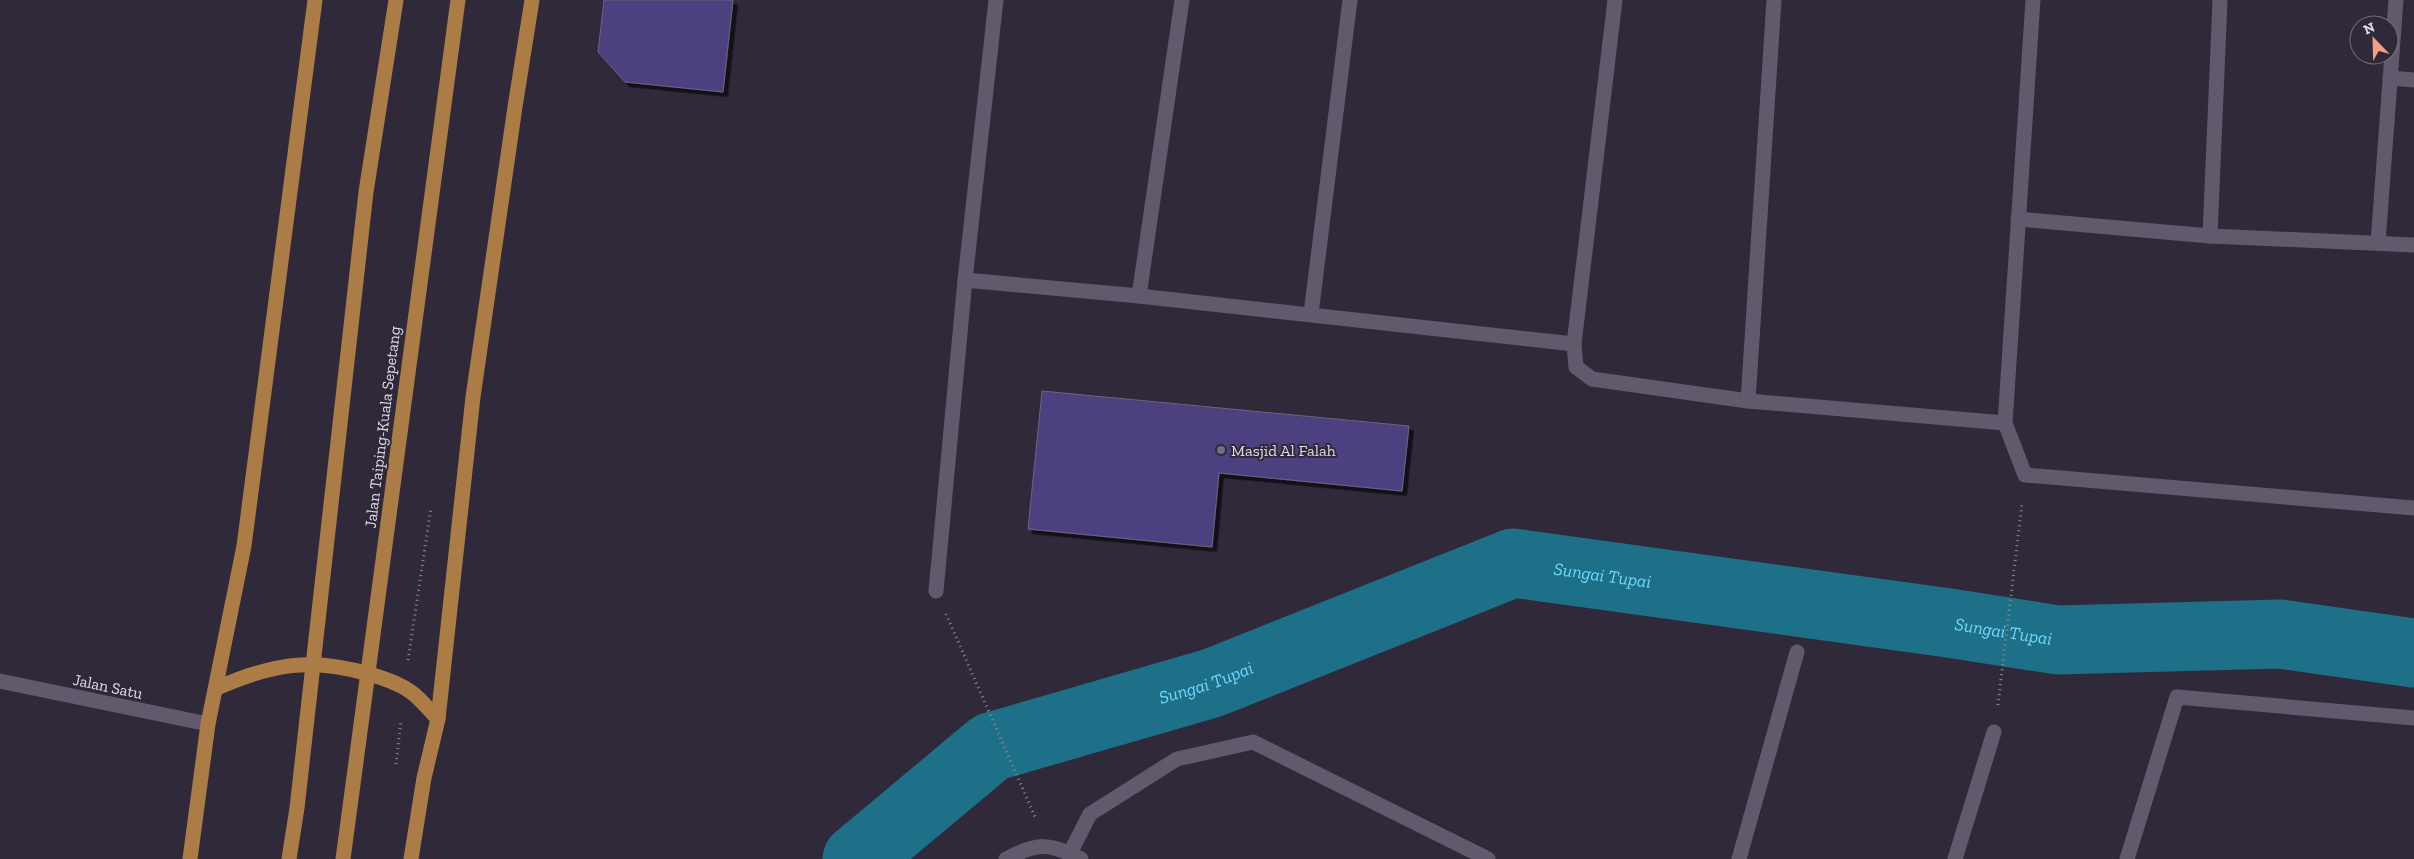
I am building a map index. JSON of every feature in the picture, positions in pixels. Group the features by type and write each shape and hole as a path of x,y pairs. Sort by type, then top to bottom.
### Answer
{"main road":[{"path":"190,859 208,724 217,688 244,546 315,0"},
{"path":"289,859 297,808 366,192 396,0"},
{"name":"Jalan Taiping-Kuala Sepetang","path":"343,859 458,0"},
{"path":"411,859 424,778 438,719 473,397 514,107 532,0"},
{"path":"217,688 252,673 296,664 341,666 398,684 411,692 438,719"}],"street":[{"path":"936,591 965,280 996,0"},
{"path":"1139,296 1182,0"},
{"path":"1311,314 1350,0"},
{"path":"1615,0 1574,344 1576,367 1592,379 1748,401 2005,423"},
{"path":"1748,401 1774,0"},
{"path":"2033,0 2005,423 2025,475 2414,508"},
{"path":"2210,236 2220,0"},
{"path":"2378,243 2396,0"},
{"path":"2390,78 2414,80"},
{"path":"2018,219 2210,236 2414,245"},
{"path":"965,280 1311,314 1574,344"},
{"path":"1739,859 1797,652"},
{"name":"Jalan Satu","path":"0,682 208,724"},
{"path":"2127,859 2176,696 2414,718"},
{"path":"1955,859 1994,732"},
{"path":"1006,859 1023,850 1047,845 1075,856 1090,814 1177,759 1253,742 1488,859"}],"path":[{"path":"1998,700 2025,475"},
{"path":"936,591 1047,845"}],"building":[{"path":"604,0 733,0 723,92 625,82 598,52"},
{"name":"Masjid Al Falah","path":"1042,391 1409,426 1402,491 1219,473 1212,547 1028,529"}],"waterway":[{"name":"Sungai Tupai","path":"857,859 991,747 1212,683 1513,563 1949,623 2058,640 2280,634 2414,653"}],"place":[{"name":"Masjid Al Falah","path":"1221,450"}]}
